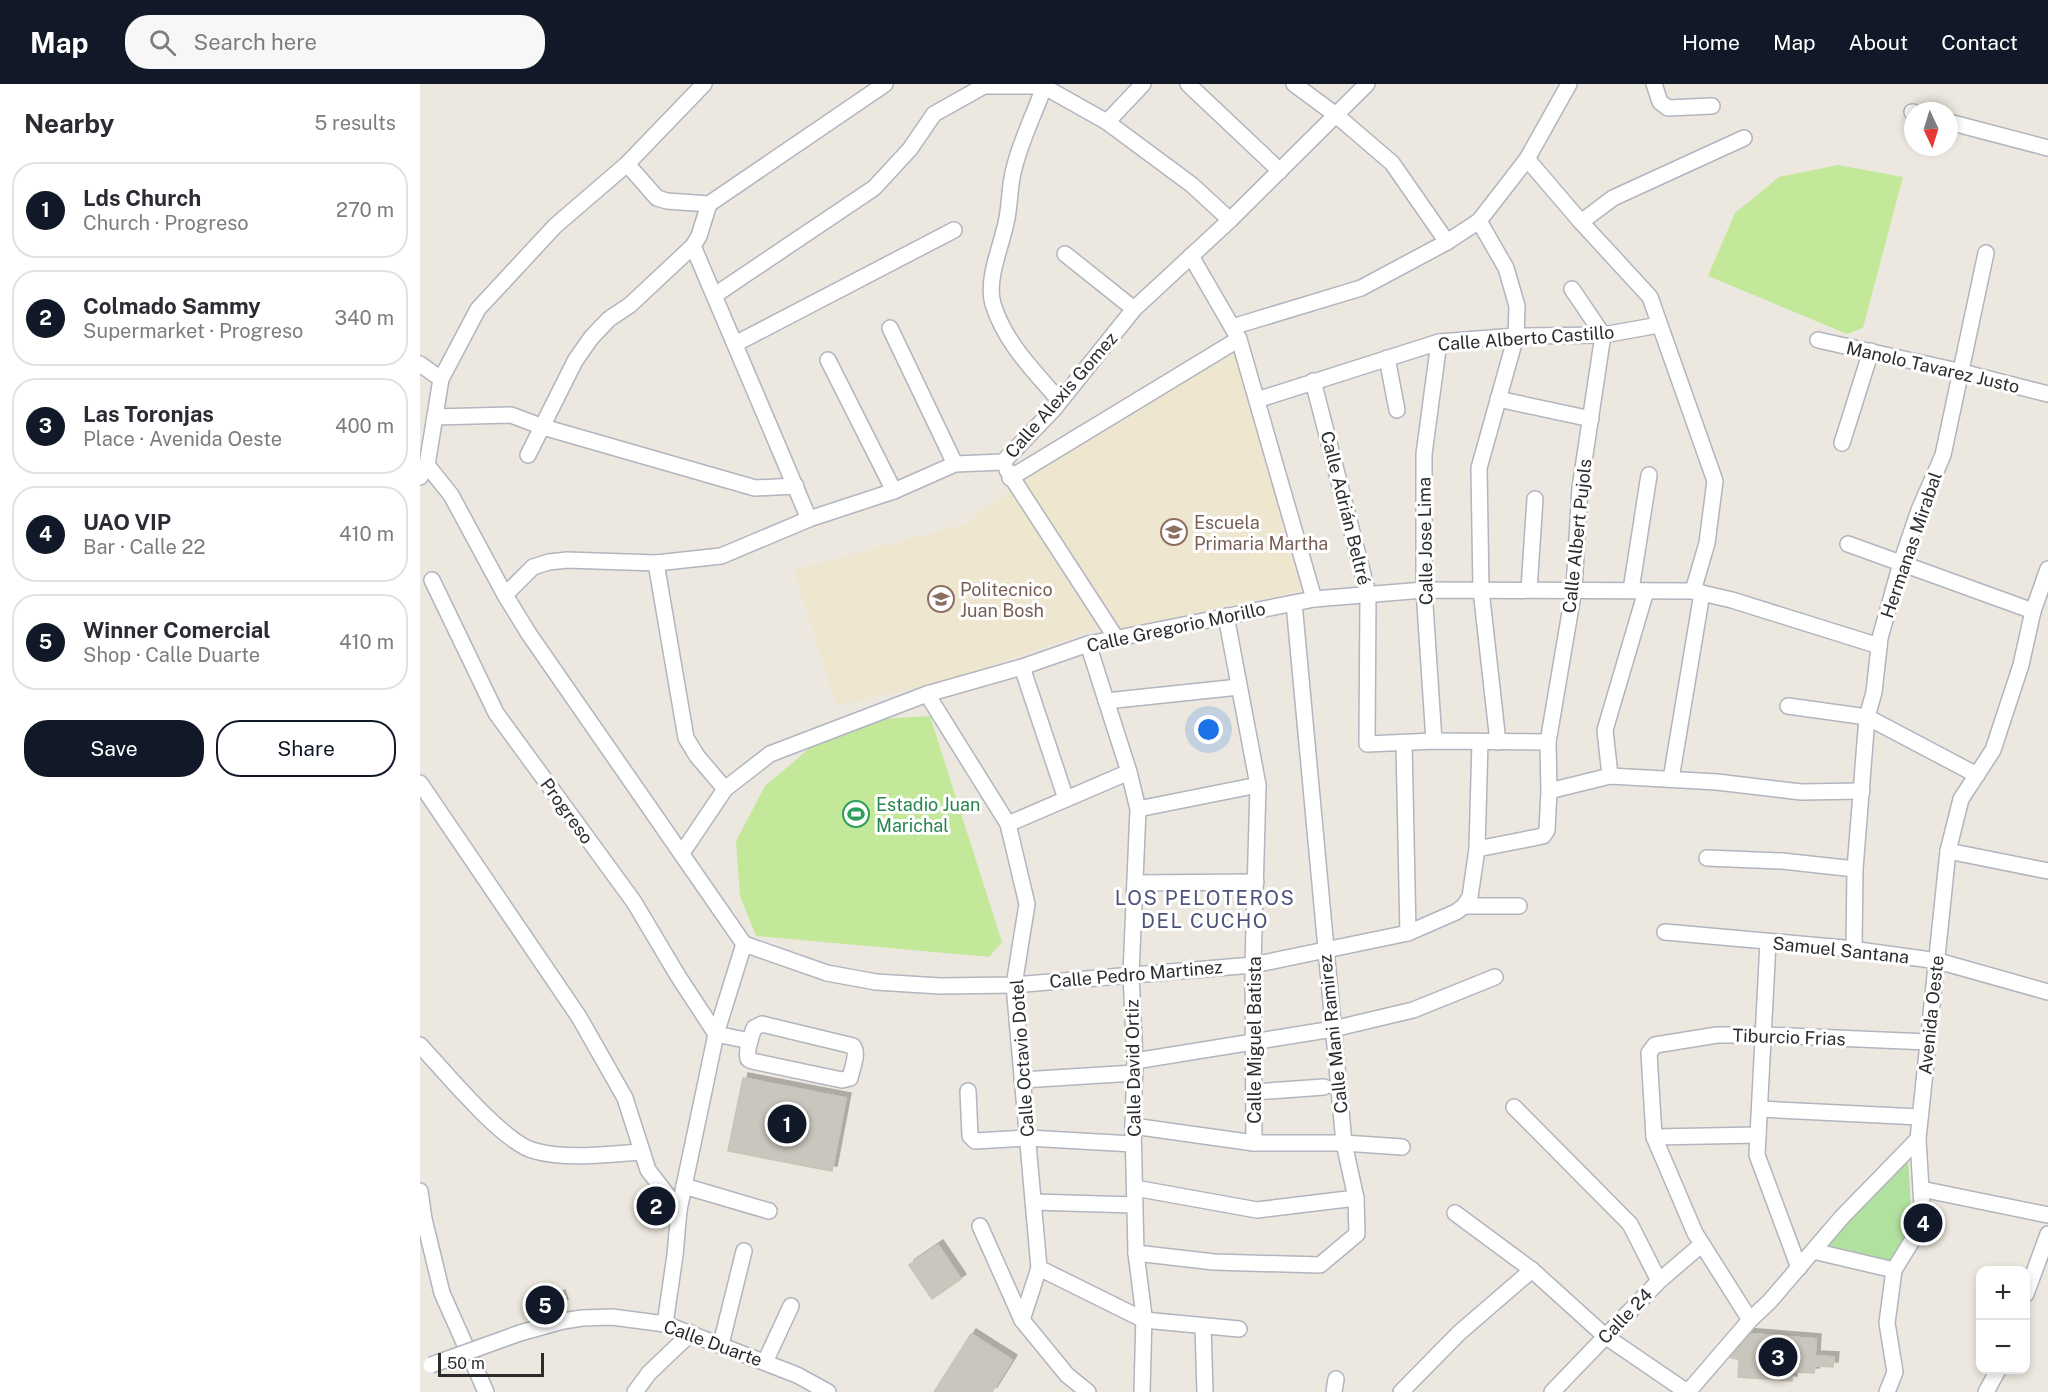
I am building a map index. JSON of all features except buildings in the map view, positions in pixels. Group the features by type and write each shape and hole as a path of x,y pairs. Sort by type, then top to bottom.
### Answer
{"street":[{"path":"665,1324 679,1210 716,1034 744,944 529,634 450,495 423,471 441,379 478,309 555,226 627,164 704,84"},
{"path":"528,455 575,361 591,338 609,319 630,305 693,246 699,236 709,204 885,84"},
{"path":"1107,122 1143,84"},
{"path":"1188,84 1280,171"},
{"path":"1294,84 1336,115 1392,163 1447,242"},
{"name":"Calle Alexis Gomez","path":"505,595 533,567 549,562 567,560 656,563 721,556 809,519 894,491 956,464 1003,462 1060,401 1134,309 1230,220 1367,84"},
{"path":"1010,477 1236,333 1361,288 1447,242 1479,221 1527,159 1569,84"},
{"path":"1654,84 1660,102 1668,108 1712,106"},
{"path":"715,295 874,188 910,149 934,114 983,85 1044,87 1107,122 1192,185 1230,220"},
{"path":"1044,87 1013,172 1006,222 991,287 992,302 1015,350 1060,401"},
{"path":"1958,124 2048,148"},
{"path":"1581,222 1613,198 1744,138"},
{"path":"1527,159 1650,297 1715,481 1671,779"},
{"path":"627,164 657,198 667,201 709,204"},
{"path":"1479,221 1506,268 1517,306 1516,336 1479,468 1481,590 1498,742"},
{"path":"735,344 954,230"},
{"path":"693,246 809,519"},
{"name":"Hermanas Mirabal","path":"1854,950 1855,869 1868,717 1874,692 1879,646 1901,563 1919,510 1943,455 1986,253"},
{"path":"1065,254 1134,309"},
{"path":"1191,256 1236,333 1314,599"},
{"path":"1572,289 1604,335"},
{"name":"Calle Alberto Castillo","path":"1257,399 1439,342 1516,336 1604,335 1659,325"},
{"path":"890,328 956,464"},
{"name":"Calle Albert Pujols","path":"1477,849 1543,836 1546,830 1550,791 1548,742 1574,589 1580,488 1604,335"},
{"name":"Manolo Tavarez Justo","path":"1818,340 2048,394"},
{"name":"Calle Jose Lima","path":"1434,741 1424,590 1424,454 1439,342"},
{"path":"1842,442 1871,351"},
{"path":"1387,358 1397,410"},
{"path":"828,360 894,491"},
{"path":"420,364 441,379"},
{"name":"Calle Adrián Beltré","path":"1313,381 1368,594 1367,744 1404,743"},
{"path":"1498,399 1591,419"},
{"path":"435,417 511,415 543,427 755,488 796,486"},
{"path":"1003,462 1010,477 1116,638"},
{"path":"1610,776 1605,730 1639,591 1649,475"},
{"path":"1529,590 1535,500"},
{"path":"1848,544 2033,611"},
{"path":"656,563 686,738 697,756 725,789"},
{"name":"Avenida Oeste","path":"1894,1269 1923,1223 1918,1140 1948,851 1961,799 1993,750 2022,665 2033,611 2048,569"},
{"name":"Progreso","path":"432,580 496,713 633,902 716,1034"},
{"name":"Calle Gregorio Morillo","path":"682,854 725,789 770,754 927,694 1022,667 1088,644 1314,599 1424,590 1574,589 1697,592 1732,600 1879,646"},
{"name":"Calle Mani Ramirez","path":"1136,1254 1214,1262 1320,1264 1357,1234 1356,1198 1344,1143 1294,603"},
{"name":"Calle Miguel Batista","path":"1226,616 1258,785 1253,965 1254,1143"},
{"name":"Calle David Ortiz","path":"1088,644 1129,772 1138,809 1131,974 1136,1254 1144,1320 1142,1392"},
{"path":"1022,667 1066,799"},
{"path":"1106,701 1239,687"},
{"name":"Calle Octavio Dotel","path":"927,694 1008,824 1027,904 1014,985 1039,1268"},
{"path":"1788,706 1868,717 1977,774"},
{"path":"1464,906 1470,897 1477,849 1480,742"},
{"path":"1408,933 1404,743 1548,742"},
{"path":"1008,824 1129,772"},
{"path":"1550,791 1610,776 1762,786 1801,792 1862,791"},
{"path":"420,783 579,1017 625,1098 648,1170 679,1210"},
{"path":"1138,809 1258,785"},
{"path":"1948,851 2048,871"},
{"path":"1707,858 1782,861 1855,869"},
{"path":"1135,883 1256,882"},
{"path":"1464,906 1519,906"},
{"name":"Calle Pedro Martinez","path":"744,944 827,973 876,982 940,986 1014,985 1253,965 1408,933 1456,912 1464,906"},
{"name":"Samuel Santana","path":"1665,933 1854,950 1938,961 2048,992"},
{"path":"1768,942 1757,1155 1799,1268"},
{"path":"1022,1080 1134,1067 1333,1029 1413,1010 1495,976"},
{"path":"762,1024 853,1046 856,1054 850,1078 842,1080 752,1061 748,1059 747,1054 750,1041 754,1028 762,1024"},
{"path":"716,1034 750,1041"},
{"name":"Tiburcio Frias","path":"1654,1137 1649,1053 1655,1045 1717,1035 1928,1042"},
{"path":"420,1045 510,1138 534,1151 572,1155 642,1152"},
{"path":"1254,1092 1324,1087"},
{"path":"968,1091 970,1136 975,1141 1028,1138 1133,1144"},
{"path":"1514,1107 1630,1224 1659,1281"},
{"path":"1760,1109 1920,1117"},
{"path":"1133,1126 1254,1143 1344,1143 1402,1147"},
{"path":"1750,1320 1701,1245 1654,1137 1758,1135"},
{"path":"1455,1214 1532,1270 1605,1336 1687,1392 1842,1217 1918,1140"},
{"path":"684,1186 769,1211"},
{"path":"1135,1188 1257,1210 1356,1198"},
{"path":"1921,1189 2048,1215"},
{"path":"420,1191 424,1219 442,1293 486,1392"},
{"path":"1034,1202 1135,1205"},
{"path":"980,1226 1022,1320 1067,1375 1088,1392"},
{"path":"2030,1281 2048,1234"},
{"name":"Calle 24","path":"1552,1392 1659,1281 1701,1245"},
{"path":"721,1344 744,1251"},
{"path":"1813,1251 1894,1269 1887,1323 1895,1372 1887,1392"},
{"path":"1022,1320 1039,1268 1144,1320 1239,1329"},
{"path":"1401,1392 1460,1334 1532,1270"},
{"path":"765,1362 792,1306"},
{"name":"Calle Duarte","path":"426,1367 563,1320 612,1317 665,1324 691,1333 797,1375 828,1392"},
{"path":"1203,1327 1205,1392"},
{"path":"635,1392 649,1373 691,1333"},
{"path":"1986,1392 1996,1374"}],"shaded area":[{"name":"Escuela Primaria Martha","path":"1235,349 1258,434 1311,588 1119,630 1020,475"},
{"name":"Politecnico Juan Bosh","path":"1010,490 1099,628 941,683 836,705 794,570 963,525"}],"green space":[{"path":"1838,165 1903,177 1863,328 1847,334 1708,276 1735,213 1779,177"},
{"name":"Estadio Juan Marichal","path":"930,716 1002,942 989,957 756,936 740,896 736,841 765,786 818,741 881,719"},
{"path":"1908,1157 1911,1208 1918,1222 1889,1263 1824,1247"}],"place":[{"name":"Escuela Primaria Martha","path":"1174,532"},
{"name":"Politecnico Juan Bosh","path":"941,599"},
{"name":"Estadio Juan Marichal","path":"856,814"},
{"name":"Lds Church","path":"787,1124"},
{"name":"Colmado Sammy","path":"656,1206"},
{"name":"UAO VIP","path":"1923,1223"},
{"name":"Winner Comercial","path":"545,1305"},
{"name":"Las Toronjas","path":"1778,1357"}],"district":[{"name":"LOS PELOTEROS DEL CUCHO","path":"1205,910"}]}
